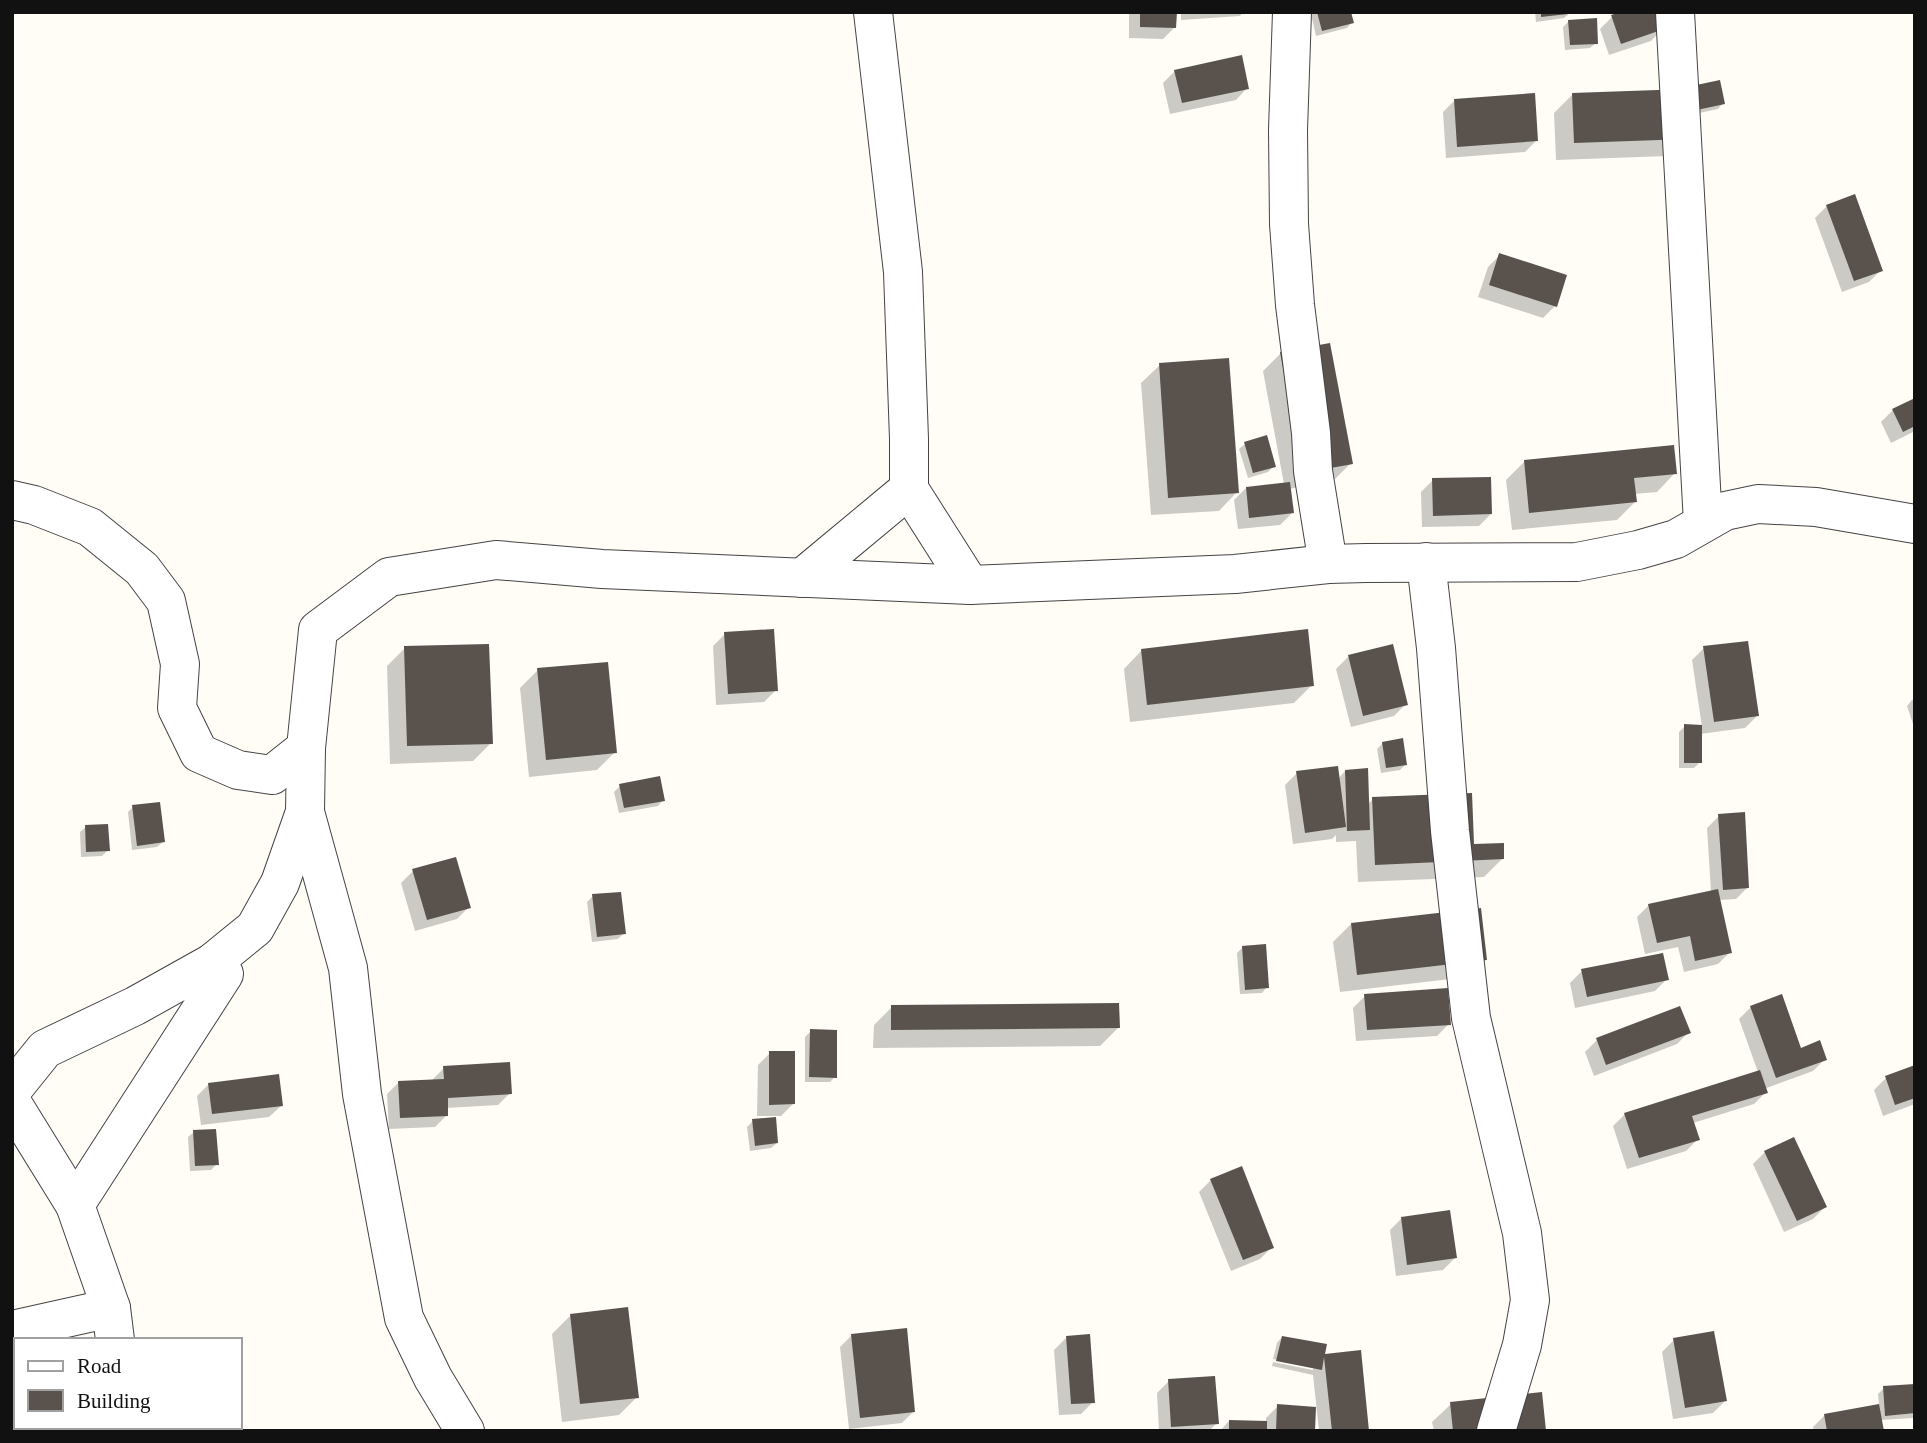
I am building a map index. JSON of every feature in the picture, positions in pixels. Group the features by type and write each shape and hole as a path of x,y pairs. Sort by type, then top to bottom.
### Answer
{"street":[{"path":"873,12 903,272 909,489 970,585"},
{"path":"1292,12 1288,130 1289,224 1313,471 1328,564"},
{"path":"1675,12 1703,523"},
{"path":"802,578 909,489"},
{"path":"12,500 34,505 90,527 142,569 166,601 180,664 177,708 199,753 238,770 272,775 306,748"},
{"path":"465,1431 433,1378 404,1318 362,1094 348,968 305,812 306,748 318,630 389,577 496,560 602,569 970,585 1235,574 1328,564 1577,562 1638,550 1676,539 1725,510 1758,504 1816,508 1915,524"},
{"path":"1426,562 1436,648 1450,831 1471,1018 1521,1233 1530,1300 1522,1345 1496,1431"},
{"path":"12,1090 44,1049 135,1006 212,963 255,929 280,883 305,812"},
{"path":"75,1205 224,974 212,963"},
{"path":"12,1103 75,1205 113,1324 12,1330"}],"building":[{"path":"1140,12 1177,12 1176,28 1140,27"},
{"path":"1317,12 1351,12 1354,23 1322,31"},
{"path":"1541,12 1567,12 1568,14 1541,17"},
{"path":"1620,12 1659,12 1664,29 1621,44 1611,15"},
{"path":"1597,18 1598,44 1570,45 1568,20"},
{"path":"1242,55 1249,89 1182,103 1174,70"},
{"path":"1720,80 1725,104 1692,111 1687,87"},
{"path":"1686,89 1688,139 1574,143 1572,93"},
{"path":"1535,93 1538,141 1457,147 1454,99"},
{"path":"1855,194 1883,271 1854,281 1826,205"},
{"path":"1499,253 1567,275 1557,307 1489,285"},
{"path":"1330,343 1353,464 1303,473 1280,352"},
{"path":"1229,358 1239,493 1168,498 1159,363"},
{"path":"1915,398 1915,426 1903,432 1892,409"},
{"path":"1267,435 1276,467 1253,473 1244,442"},
{"path":"1674,445 1677,474 1634,478 1637,502 1529,513 1524,460"},
{"path":"1491,477 1492,514 1433,516 1432,478"},
{"path":"1290,482 1294,513 1249,518 1246,487"},
{"path":"774,629 778,691 728,694 724,632"},
{"path":"1308,629 1314,686 1147,705 1141,649"},
{"path":"1748,641 1759,716 1714,722 1703,646"},
{"path":"489,644 493,744 407,746 404,646"},
{"path":"1393,644 1408,705 1363,716 1348,655"},
{"path":"608,662 617,753 546,760 537,668"},
{"path":"1684,724 1702,725 1702,763 1684,763"},
{"path":"1403,738 1407,765 1386,768 1382,742"},
{"path":"1338,766 1346,827 1305,833 1296,771"},
{"path":"1368,768 1370,830 1347,831 1345,770"},
{"path":"660,776 665,801 624,808 619,784"},
{"path":"1472,793 1474,844 1504,843 1504,859 1375,865 1372,797"},
{"path":"160,802 165,842 137,846 132,805"},
{"path":"1745,812 1749,888 1723,890 1718,814"},
{"path":"108,824 110,851 86,852 85,825"},
{"path":"456,857 471,908 427,920 412,869"},
{"path":"1718,889 1732,953 1695,961 1690,936 1657,943 1648,904"},
{"path":"621,892 626,934 597,937 592,894"},
{"path":"1481,908 1487,960 1357,975 1351,923"},
{"path":"1266,944 1269,988 1245,990 1242,946"},
{"path":"1663,953 1669,980 1587,997 1581,969"},
{"path":"1448,988 1451,1025 1367,1030 1364,994"},
{"path":"1782,994 1801,1048 1820,1040 1827,1060 1776,1078 1750,1006"},
{"path":"1119,1003 1120,1028 891,1030 891,1005"},
{"path":"1680,1006 1691,1033 1606,1065 1596,1038"},
{"path":"810,1029 837,1030 837,1078 809,1077"},
{"path":"769,1051 795,1051 795,1104 769,1105"},
{"path":"510,1062 512,1094 448,1098 448,1116 400,1118 398,1081 444,1079 443,1066"},
{"path":"1915,1065 1915,1098 1895,1105 1885,1076"},
{"path":"1760,1070 1768,1093 1692,1116 1700,1140 1639,1158 1624,1113"},
{"path":"279,1074 283,1106 212,1114 208,1083"},
{"path":"776,1117 778,1143 755,1146 752,1119"},
{"path":"216,1129 219,1165 195,1166 193,1130"},
{"path":"1794,1137 1827,1207 1797,1221 1764,1151"},
{"path":"1242,1166 1274,1248 1243,1260 1210,1179"},
{"path":"1450,1210 1457,1258 1407,1265 1401,1217"},
{"path":"628,1307 639,1398 580,1404 570,1314"},
{"path":"907,1328 915,1412 860,1418 851,1334"},
{"path":"1714,1331 1727,1401 1685,1408 1673,1338"},
{"path":"1090,1334 1095,1403 1071,1404 1066,1336"},
{"path":"1282,1336 1327,1344 1325,1354 1361,1350 1369,1431 1332,1431 1324,1357 1322,1370 1276,1361"},
{"path":"1215,1376 1219,1424 1171,1427 1168,1379"},
{"path":"1915,1384 1915,1413 1885,1416 1883,1386"},
{"path":"1542,1392 1546,1431 1453,1431 1450,1402"},
{"path":"12,1402 14,1429 19,1431 12,1431"},
{"path":"1277,1404 1316,1407 1315,1431 1276,1431"},
{"path":"1879,1404 1884,1431 1827,1431 1824,1414"},
{"path":"1229,1420 1267,1421 1267,1431 1229,1431"}]}
